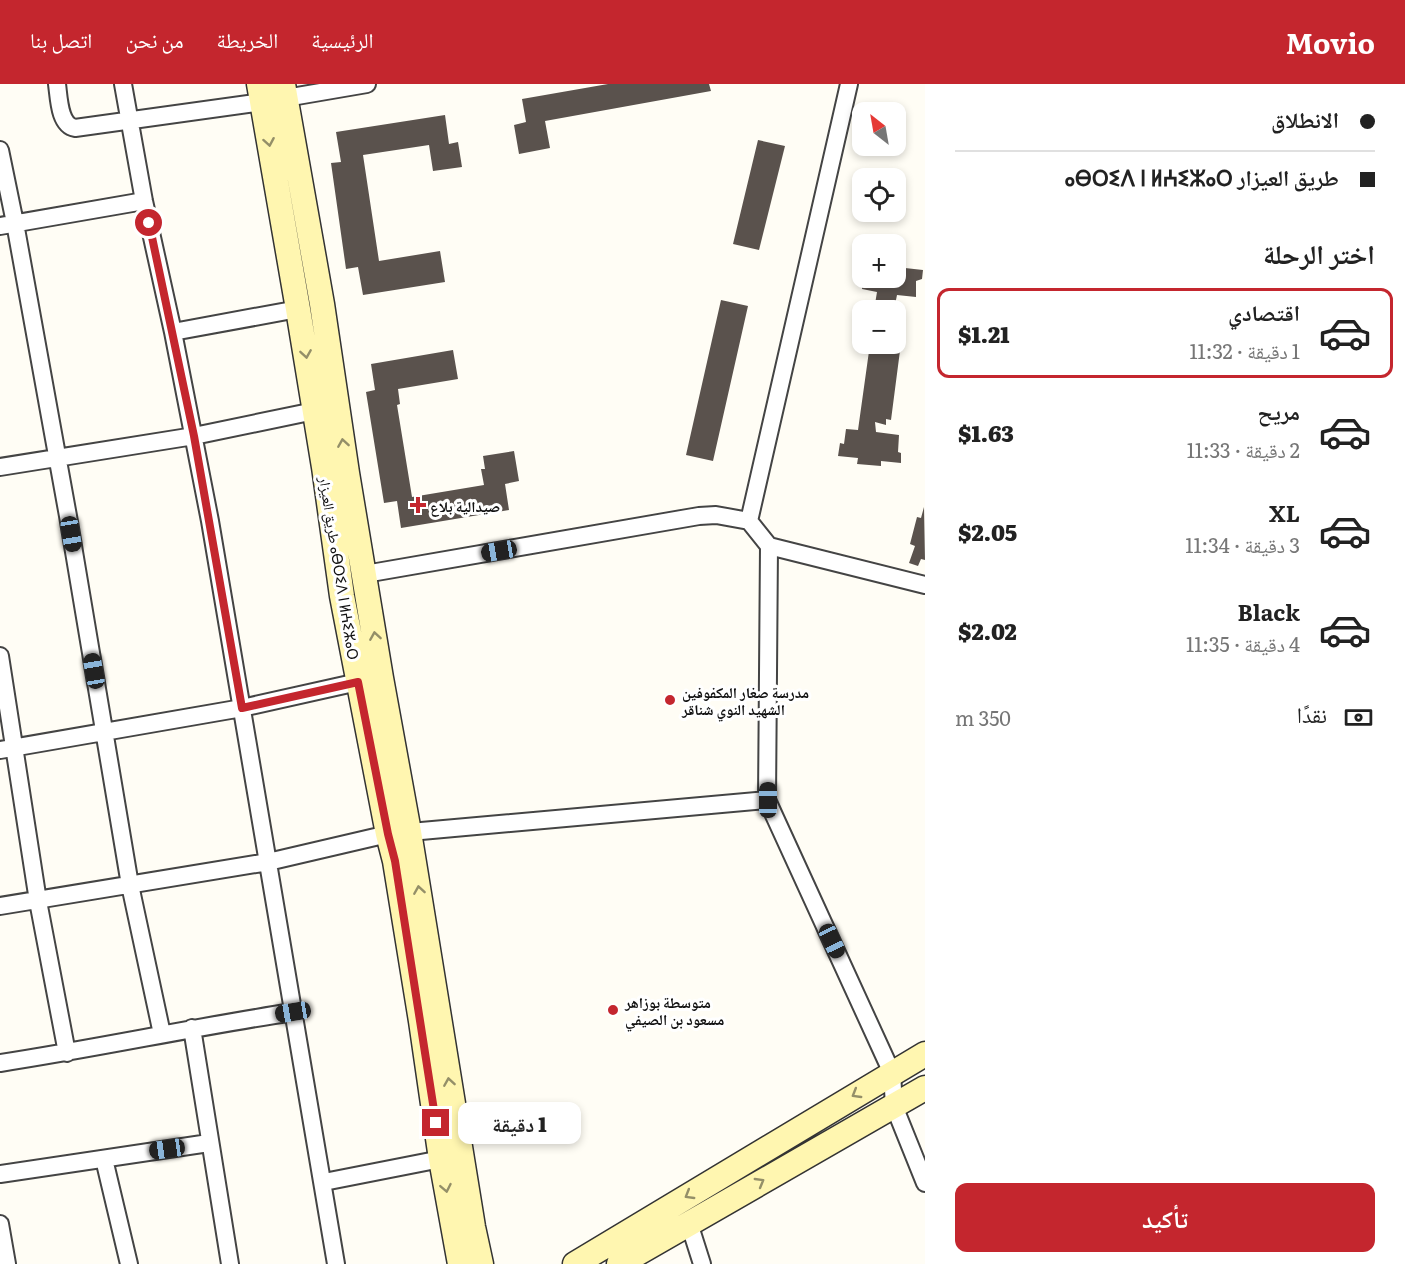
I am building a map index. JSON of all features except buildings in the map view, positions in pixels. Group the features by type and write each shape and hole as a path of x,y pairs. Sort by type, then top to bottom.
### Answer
{"main road":[{"name":"طريق العيزار ⴰⴱⵔⵉⴷ ⵏ ⵍⵄⵉⵣⴰⵔ","path":"284,90 300,246 326,409 324,467 342,596 370,680 481,1264"},
{"name":"طريق العيزار ⴰⴱⵔⵉⴷ ⵏ ⵍⵄⵉⵣⴰⵔ","path":"260,93 300,246 298,309 326,409 365,574 370,680"},
{"name":"طريق العيزار ⴰⴱⵔⵉⴷ ⵏ ⵍⵄⵉⵣⴰⵔ","path":"399,833 397,872 422,1021 441,1159 460,1264"},
{"path":"574,1264 925,1054"},
{"path":"619,1264 925,1088"}],"street":[{"path":"57,84 63,117 70,127 75,128 260,93 367,84"},
{"path":"123,84 144,201 194,436 324,1182 336,1264"},
{"path":"749,521 849,84"},
{"path":"0,150 8,225 57,458 130,885 162,1034"},
{"path":"8,225 144,201"},
{"path":"173,332 298,309"},
{"path":"0,466 194,436 326,409"},
{"path":"365,574 699,516 716,515 749,521 769,546 925,585"},
{"path":"769,546 768,800 892,1073 894,1106 925,1183"},
{"path":"0,656 7,749 68,1053"},
{"path":"7,749 242,708 370,680"},
{"path":"0,906 268,862 399,833 768,800"},
{"path":"0,1063 68,1053 192,1028 293,1012"},
{"path":"192,1028 230,1264"},
{"path":"0,1174 209,1143"},
{"path":"104,1159 129,1264"},
{"path":"324,1182 441,1159"},
{"path":"688,1223 702,1264"},
{"path":"0,1224 7,1264"}],"place":[{"name":"صيدالية بلاع","path":"418,505"},
{"name":"مدرسة صغار المكفوفين الشهيد النوي شناقر","path":"670,700"},
{"name":"متوسطة بوزاهر مسعود بن الصيفي","path":"613,1010"}],"route":[{"path":"149,223 194,436 242,708 358,682 395,861 422,1021 436,1123"}]}
